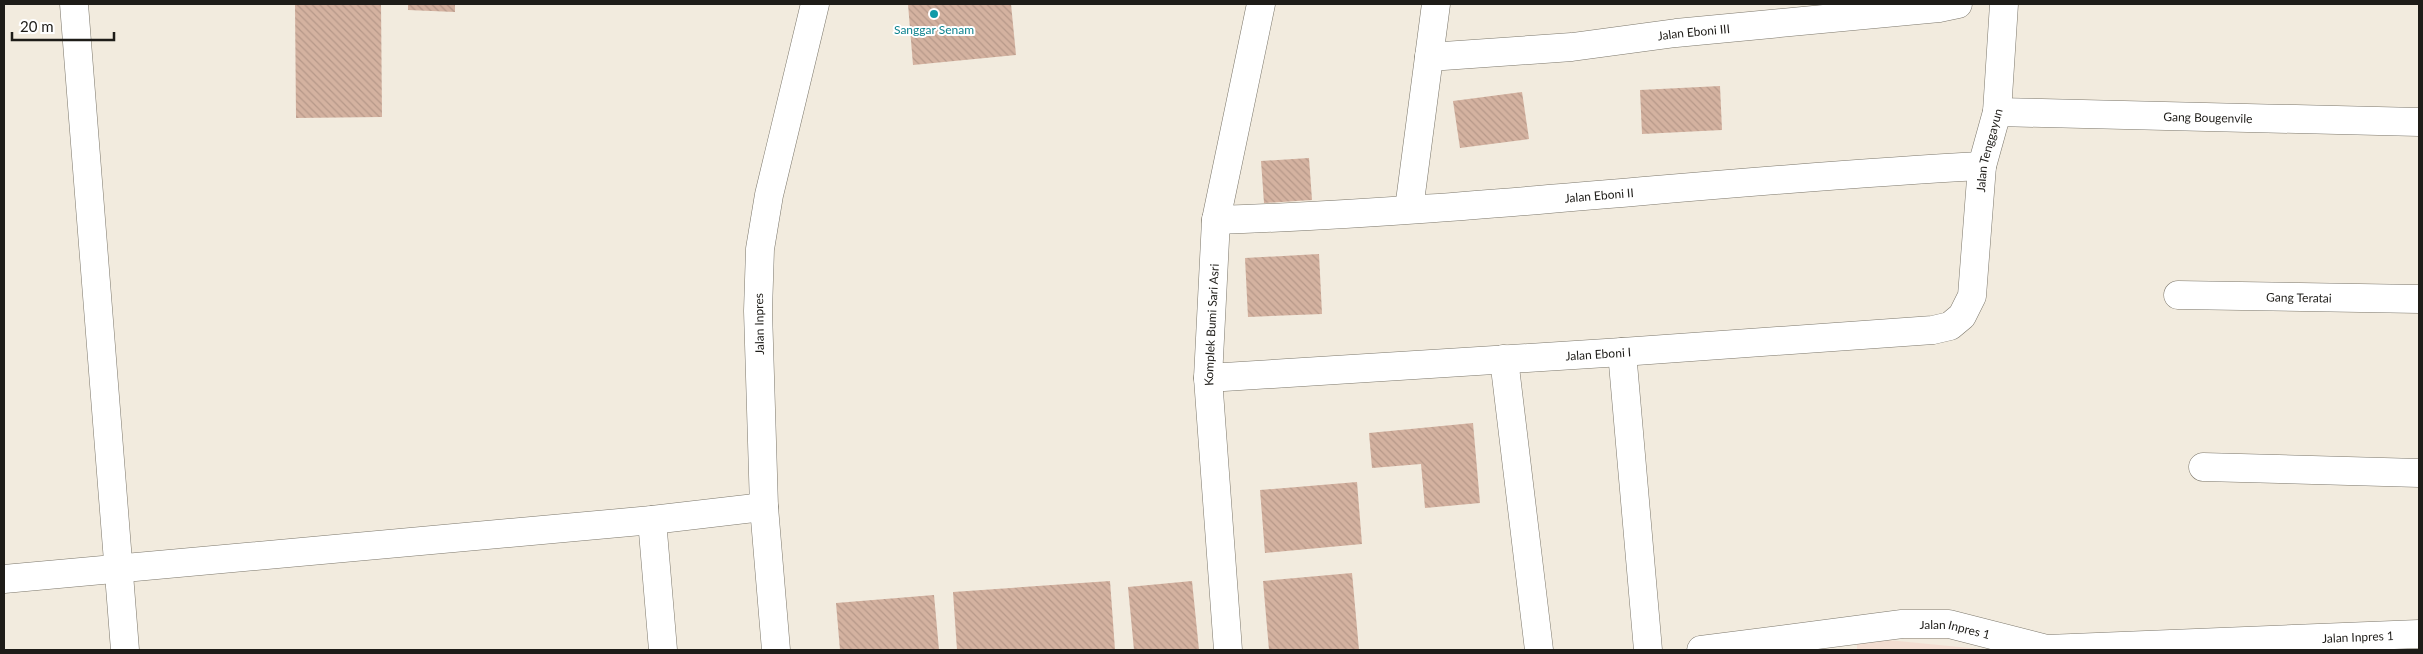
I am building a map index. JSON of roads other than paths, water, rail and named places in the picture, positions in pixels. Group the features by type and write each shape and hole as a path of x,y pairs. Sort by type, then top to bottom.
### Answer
{"street":[{"path":"74,4 117,570 125,650"},
{"name":"Jalan Inpres","path":"776,650 764,507 758,311 760,249 769,195 815,4"},
{"name":"Komplek Bumi Sari Asri","path":"1228,650 1208,378 1216,220 1261,4"},
{"path":"1409,209 1436,4"},
{"name":"Jalan Eboni III","path":"1429,57 1572,47 1676,32 1939,8 1958,4"},
{"name":"Jalan Tenggayun","path":"1972,296 1982,166 1997,112 2004,4"},
{"name":"Gang Bougenvile","path":"1997,112 2419,122"},
{"name":"Jalan Eboni II","path":"1216,220 1284,218 1506,203 1793,177 1982,166"},
{"name":"Jalan Eboni I","path":"1208,378 1932,330 1950,326 1962,316 1972,296"},
{"name":"Gang Teratai","path":"2178,296 2419,299"},
{"path":"1622,352 1648,650"},
{"path":"1504,359 1539,650"},
{"path":"2203,467 2419,473"},
{"path":"4,579 652,520 764,507"},
{"path":"652,520 663,650"},
{"name":"Jalan Inpres 1","path":"1702,650 1902,624 1949,624 2048,649 2419,634"}],"place":[{"name":"Sanggar Senam","path":"934,14"}]}
